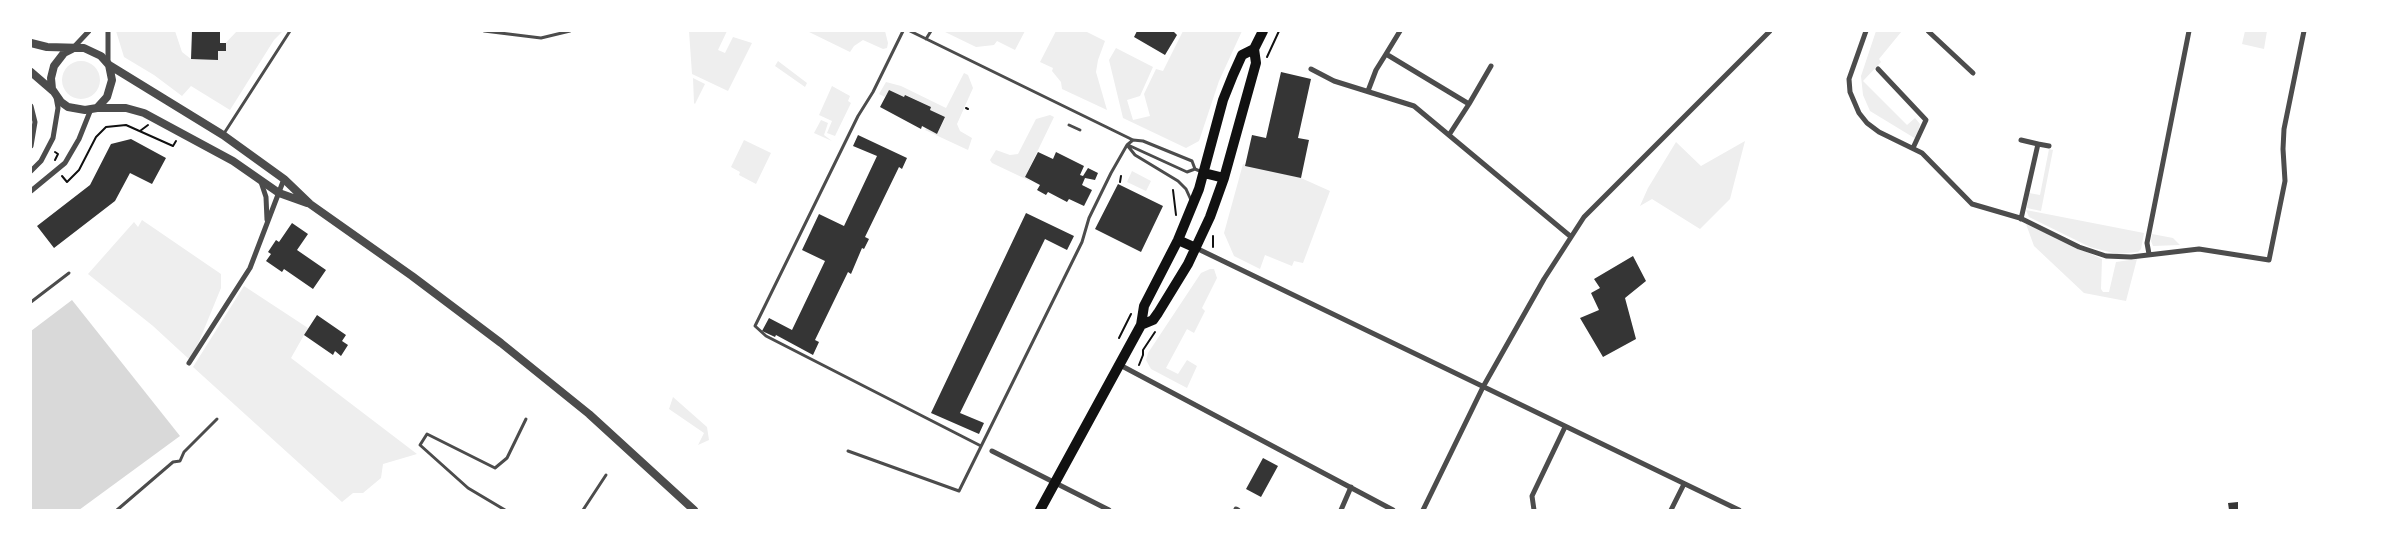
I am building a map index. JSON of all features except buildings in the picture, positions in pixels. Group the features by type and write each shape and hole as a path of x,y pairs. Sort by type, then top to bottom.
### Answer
{"main road":[{"path":"1141,325 1153,320 1196,248 1224,178 1256,63 1254,49 1263,31"},
{"path":"1040,510 1141,325 1144,306 1178,240 1193,204 1199,171 1233,75 1242,55 1254,49"},
{"path":"1199,171 1224,178"},
{"path":"1178,240 1196,248"}],"street":[{"path":"31,171 42,161 53,138 58,108 51,82 54,66 64,53 72,48 89,31"},
{"path":"31,192 65,163 94,108 106,98 112,86 108,64 108,31"},
{"path":"1368,91 1376,70 1400,31"},
{"path":"1423,510 1483,387 1570,236 1584,217 1770,31"},
{"path":"1866,31 1850,73 1850,87 1854,102 1863,120 1872,127 1925,155 1972,204 2021,219 2079,247 2106,256 2120,257 2203,250 2269,260 2286,181 2283,149 2284,129 2304,31"},
{"path":"1928,31 1973,72"},
{"path":"2149,254 2147,243 2189,31"},
{"path":"31,43 47,47 82,48 95,52 108,64 223,135 284,179 310,204 412,276 501,343 588,414 694,510"},
{"path":"1386,54 1469,104"},
{"path":"1449,135 1491,66"},
{"path":"1311,69 1334,81 1414,106 1570,236"},
{"path":"1878,69 1926,120 1913,148"},
{"path":"31,72 68,107 118,107 144,113 181,131 233,161 279,193 310,204"},
{"path":"31,106 35,122 31,146"},
{"path":"2021,140 2049,146"},
{"path":"2021,219 2038,144"},
{"path":"189,363 247,273 284,179"},
{"path":"261,180 266,197 268,223"},
{"path":"1196,248 1739,510"},
{"path":"1119,364 1393,510"},
{"path":"1534,510 1532,496 1565,427"},
{"path":"992,452 1109,510"},
{"path":"1671,510 1684,484"},
{"path":"1341,510 1351,487"}],"lane":[{"path":"223,135 290,31"},
{"path":"484,31 542,38 570,31"},
{"path":"903,31 874,92 858,116 755,326 766,336 982,446"},
{"path":"910,31 1133,140 1143,141 1192,161 1199,171 1188,172 1127,145"},
{"path":"926,39 931,31"},
{"path":"1069,125 1080,130"},
{"path":"848,451 959,491 1082,242 1089,218 1127,145 1133,140"},
{"path":"1127,145 1135,155 1178,181 1186,189 1193,204"},
{"path":"31,302 70,273"},
{"path":"117,510 173,462 180,460 183,453 217,419"},
{"path":"505,510 468,488 420,445 427,434 495,468 507,458 526,419"},
{"path":"583,510 606,476"}],"path":[{"path":"1275,42 1279,31"},
{"path":"67,182 79,170 96,137 106,127 126,125 173,146"},
{"path":"1120,182 1121,176"}],"shaded area":[{"path":"116,31 175,31 182,52 191,59 218,59 218,51 237,31 283,31 274,40 230,110 191,86 182,96 154,75 124,57"},
{"path":"689,31 727,31 718,50 725,53 733,37 752,43 728,91 692,74"},
{"path":"807,31 885,31 888,43 887,48 883,49 863,40 854,46 850,52"},
{"path":"943,31 1025,31 1015,50 997,41 994,45 976,47"},
{"path":"1056,31 1085,31 1105,41 1096,72 1107,110 1062,89 1061,82 1052,71 1053,68 1040,62"},
{"path":"1183,31 1242,31 1219,81 1199,141 1186,148 1123,118 1109,60 1116,48 1153,67 1140,96 1127,100 1133,120 1150,116 1144,94 1156,69 1163,71"},
{"path":"1876,31 1902,31 1879,59 1881,62 1863,81 1907,125 1915,118 1920,124 1916,139 1870,111 1863,95 1861,76"},
{"path":"2245,31 2267,31 2264,49 2242,44"},
{"path":"81,61 95,66 100,80 95,94 81,99 67,94 62,80 67,66"},
{"path":"778,61 807,83 805,87 775,66"},
{"path":"964,73 968,75 973,88 957,124 960,131 972,138 968,150 925,130 926,128 937,134 945,118 930,110 931,107 906,95 904,97 889,90 885,97 879,94 886,82 901,86 946,108"},
{"path":"693,78 705,84 695,104 694,103"},
{"path":"832,86 850,96 848,101 851,103 835,136 827,133 832,121 819,115"},
{"path":"1050,115 1054,117 1025,177 1032,182 992,163 990,160 996,150 1010,155 1018,154 1036,119"},
{"path":"821,120 828,123 824,135 832,141 814,133"},
{"path":"744,140 771,153 756,184 739,175 740,172 731,167"},
{"path":"1745,141 1730,199 1700,229 1652,199 1640,206 1648,188 1676,142 1701,166"},
{"path":"2049,149 2053,150 2041,211 2027,208 2029,193 2040,195"},
{"path":"1243,164 1301,178 1330,191 1303,263 1294,261 1292,266 1265,255 1260,269 1234,256 1224,233"},
{"path":"1132,171 1151,181 1146,191 1127,182"},
{"path":"2026,210 2144,233 2141,249 2138,252 2117,254 2090,247 2029,217"},
{"path":"142,220 221,274 221,288 191,361 153,326 88,274 134,222 138,227"},
{"path":"2026,224 2102,259 2101,289 2103,292 2109,292 2116,262 2137,259 2126,301 2084,293 2034,246"},
{"path":"2152,234 2173,238 2180,245 2153,246 2151,241"},
{"path":"1214,269 1217,278 1202,308 1205,311 1194,333 1187,329 1166,368 1178,374 1187,360 1197,366 1187,388 1151,369 1146,360 1148,353 1201,273"},
{"path":"244,286 308,328 291,358 417,454 383,464 381,478 363,493 353,493 342,502 193,367"},
{"path":"72,300 180,436 79,510 31,510 31,331"},
{"path":"673,397 707,427 709,440 698,445 704,433 669,409"}]}
